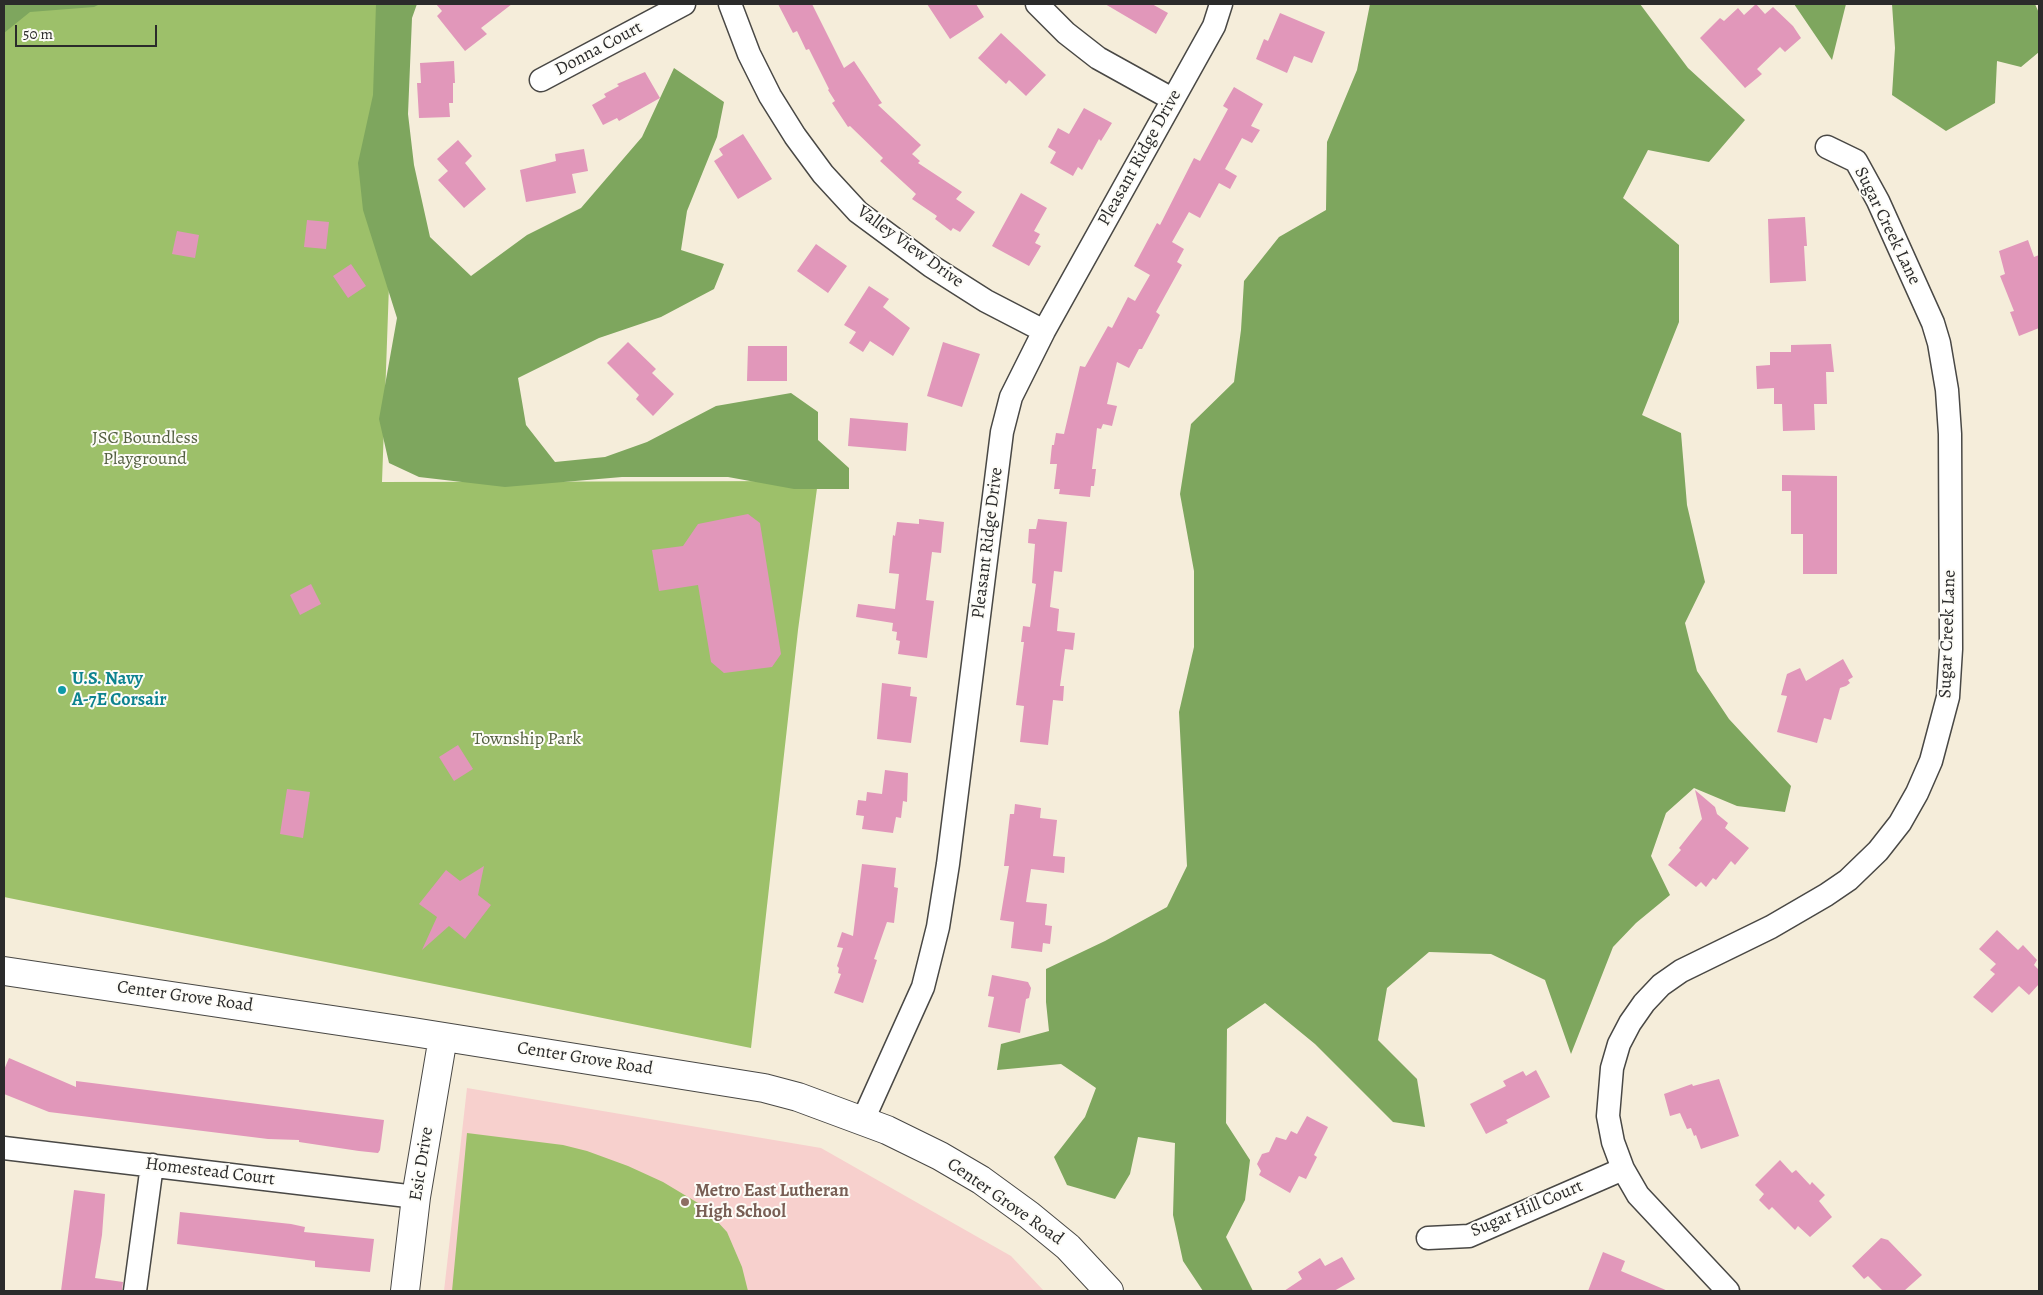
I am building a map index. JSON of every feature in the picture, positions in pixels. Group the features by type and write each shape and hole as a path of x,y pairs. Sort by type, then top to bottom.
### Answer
{"street":[{"name":"Donna Court","path":"541,80 684,4"},
{"name":"Valley View Drive","path":"730,4 749,54 770,96 795,136 823,174 858,212 930,266 986,300 1044,331"},
{"path":"1038,4 1066,33 1098,58 1172,99"},
{"name":"Pleasant Ridge Drive","path":"863,1120 923,987 938,927 948,864 1002,432 1012,397 1044,331 1214,26 1221,4"},
{"name":"Sugar Creek Lane","path":"1728,1291 1638,1195 1622,1169 1613,1142 1608,1098 1612,1068 1619,1044 1630,1023 1656,991 1681,971 1770,927 1826,895 1848,880 1878,850 1900,823 1917,793 1931,761 1948,697 1951,649 1950,434 1947,390 1939,343 1933,323 1878,201 1856,161 1827,147"},
{"name":"Center Grove Road","path":"4,971 443,1037 764,1088 863,1120 940,1156 981,1180 1029,1215 1068,1247 1109,1291"},
{"name":"Esic Drive","path":"405,1291 416,1197 443,1037"},
{"name":"Homestead Court","path":"4,1148 416,1197"},
{"path":"135,1291 152,1165"},
{"name":"Sugar Hill Court","path":"1428,1238 1469,1236 1622,1169"}],"shaded area":[{"name":"Metro East Lutheran High School","path":"467,1088 821,1148 1011,1256 1044,1291 444,1291"}],"green space":[{"name":"Township Park","path":"4,4 399,4 382,482 818,481 798,630 751,1048 4,897"},
{"path":"4,4 100,4 94,7 30,12 4,33"},
{"path":"376,4 417,4 412,18 408,114 414,165 430,237 471,276 527,235 581,208 642,137 674,68 724,102 717,137 687,211 681,250 724,264 714,289 661,317 599,338 518,378 526,425 555,462 605,457 647,442 716,406 791,393 818,412 818,440 849,468 849,489 794,489 728,477 622,477 505,487 419,477 389,463 379,419 397,318 363,210 358,163 373,95"},
{"path":"1370,4 1640,4 1688,68 1745,120 1709,162 1648,150 1623,198 1679,245 1679,322 1642,415 1681,433 1687,505 1705,582 1685,623 1697,671 1729,719 1791,786 1785,812 1737,806 1694,788 1666,813 1651,856 1670,895 1636,923 1613,947 1571,1054 1545,980 1491,954 1429,952 1387,988 1378,1040 1417,1079 1425,1127 1393,1122 1315,1044 1265,1003 1227,1029 1226,1123 1250,1160 1245,1200 1226,1237 1253,1291 1203,1291 1183,1261 1173,1215 1175,1143 1138,1137 1130,1174 1115,1199 1067,1185 1054,1157 1085,1117 1096,1088 1061,1064 997,1070 1001,1044 1049,1031 1046,1002 1046,969 1105,941 1167,907 1187,866 1179,712 1194,647 1194,571 1180,494 1191,424 1234,382 1241,330 1244,281 1279,237 1326,210 1327,142 1357,70"},
{"path":"1794,4 1846,4 1832,60"},
{"path":"1892,4 2035,4 2039,13 2039,52 2021,67 1997,61 1995,103 1946,131 1892,95 1895,48"},
{"path":"467,1133 563,1145 587,1151 628,1166 663,1182 703,1206 727,1232 742,1267 748,1291 452,1291"}],"building":[{"path":"436,4 512,4 481,28 487,34 465,51 437,16 442,11"},
{"path":"778,4 812,4 844,68 854,61 882,103 878,105 921,145 912,154 920,161 918,163 962,192 956,199 975,212 960,232 953,228 951,231 935,219 937,216 912,199 916,194 880,161 883,158 850,126 848,127 832,103 835,101 809,49 806,50 797,31 793,33"},
{"path":"927,4 976,4 984,17 950,39"},
{"path":"1105,4 1152,4 1168,13 1156,34"},
{"path":"1756,4 1765,14 1773,7 1793,26 1801,38 1785,52 1780,47 1757,69 1762,74 1745,88 1700,38 1720,18 1724,21 1738,8 1744,15"},
{"path":"1280,13 1325,32 1312,63 1294,56 1287,73 1256,59 1264,39 1268,41"},
{"path":"1001,33 1046,75 1026,96 1009,80 1006,84 978,58"},
{"path":"454,61 455,83 453,83 453,103 449,103 450,117 419,118 417,83 421,83 420,63"},
{"path":"645,72 660,98 619,121 617,118 603,125 592,105 606,97 604,94 619,86 617,84"},
{"path":"1234,87 1263,104 1251,126 1260,130 1252,143 1242,138 1225,169 1237,176 1230,189 1219,183 1200,218 1189,212 1172,242 1184,249 1177,262 1182,265 1156,312 1160,315 1142,349 1139,349 1129,368 1117,362 1107,404 1117,406 1112,426 1103,424 1101,429 1097,428 1092,469 1096,469 1094,486 1091,486 1090,497 1059,494 1060,489 1054,489 1057,464 1050,464 1052,445 1054,445 1056,433 1064,434 1080,366 1085,367 1108,326 1112,328 1128,297 1135,301 1150,275 1134,266 1157,223 1160,225 1194,158 1200,161 1228,109 1223,106"},
{"path":"1084,108 1112,123 1101,141 1099,139 1082,170 1078,167 1073,176 1050,163 1056,152 1048,147 1058,128 1069,134"},
{"path":"743,134 772,179 738,199 714,161 723,155 719,149"},
{"path":"458,140 472,156 465,163 486,189 464,208 438,180 448,171 437,159"},
{"path":"584,149 588,171 572,174 576,193 526,202 520,170 556,161 555,154"},
{"path":"1021,193 1047,208 1034,231 1040,234 1035,243 1041,246 1029,266 992,246"},
{"path":"1805,217 1807,246 1804,246 1806,281 1770,283 1768,219"},
{"path":"307,220 329,222 326,249 304,247"},
{"path":"177,231 199,235 195,258 172,254"},
{"path":"2028,240 2034,257 2039,255 2039,328 2019,336 2010,312 2014,311 2000,276 2005,274 1999,251"},
{"path":"816,244 847,266 828,293 797,271"},
{"path":"351,264 366,286 348,298 333,276"},
{"path":"869,286 889,299 883,307 910,328 893,356 870,341 863,352 849,343 856,332 844,325"},
{"path":"628,342 656,369 652,373 674,394 653,416 636,399 639,395 607,363"},
{"path":"943,342 980,354 962,407 927,396"},
{"path":"1831,344 1834,372 1826,372 1827,404 1814,404 1815,430 1783,431 1782,404 1774,404 1774,388 1757,389 1756,366 1770,365 1770,352 1791,352 1791,345"},
{"path":"748,346 787,346 787,381 747,381"},
{"path":"850,418 908,423 906,451 848,446"},
{"path":"1782,475 1837,476 1837,574 1803,574 1803,534 1791,534 1791,491 1782,491"},
{"path":"748,514 760,523 781,654 772,667 724,673 711,662 698,585 659,591 652,550 683,546 698,524"},
{"path":"919,519 944,522 941,553 932,552 926,600 934,601 927,658 898,654 900,641 896,640 897,632 892,631 893,623 856,617 858,604 895,609 899,574 889,573 893,535 895,536 897,522 919,524"},
{"path":"1038,519 1067,522 1062,572 1054,571 1050,607 1059,609 1057,631 1075,633 1073,650 1065,649 1060,686 1064,686 1063,701 1053,700 1048,745 1020,742 1024,706 1016,705 1024,642 1021,642 1023,626 1030,627 1036,584 1032,583 1035,544 1028,543 1029,529 1036,529"},
{"path":"311,584 321,604 300,615 290,595"},
{"path":"1843,659 1853,677 1848,680 1850,683 1840,688 1831,720 1824,718 1817,743 1777,732 1787,696 1781,695 1787,674 1800,668 1806,681"},
{"path":"882,683 911,687 910,696 917,697 911,743 877,739"},
{"path":"458,745 473,769 454,781 439,757"},
{"path":"885,770 908,773 907,802 903,801 901,818 896,817 893,833 862,829 864,816 856,815 858,800 866,801 867,792 882,794"},
{"path":"287,789 310,792 303,838 280,834"},
{"path":"1695,790 1715,807 1717,814 1728,823 1725,828 1749,848 1735,865 1731,861 1716,880 1713,878 1706,887 1701,882 1696,887 1668,865 1681,850 1679,848 1702,819"},
{"path":"1015,804 1041,808 1040,818 1057,820 1053,856 1065,857 1064,873 1031,869 1026,902 1047,904 1045,925 1052,926 1050,944 1043,943 1042,952 1011,948 1014,922 1000,920 1009,866 1004,866 1010,814 1014,814"},
{"path":"862,864 896,868 894,887 898,888 894,923 887,922 874,959 877,960 863,1003 834,993 841,974 838,973 839,968 837,966 843,948 837,947 842,932 853,936"},
{"path":"484,866 478,895 491,905 465,939 449,926 422,950 437,917 419,904 446,870 460,881"},
{"path":"1997,930 2018,950 2023,945 2037,960 2034,965 2039,970 2039,984 2029,995 2019,986 1992,1013 1973,997 1995,974 1990,970 1996,964 1979,949"},
{"path":"992,975 1028,982 1031,988 1029,998 1026,999 1020,1033 988,1027 994,997 988,996"},
{"path":"9,1058 76,1087 76,1081 384,1120 380,1150 378,1153 359,1151 299,1142 299,1140 268,1139 49,1112 4,1094 4,1070"},
{"path":"1536,1070 1550,1097 1506,1120 1508,1123 1486,1134 1470,1104 1506,1086 1503,1081 1523,1071 1526,1076"},
{"path":"1719,1079 1739,1136 1701,1149 1696,1135 1694,1136 1691,1128 1687,1129 1680,1113 1670,1116 1664,1094 1692,1084 1693,1086"},
{"path":"1307,1116 1328,1127 1314,1155 1317,1157 1306,1179 1299,1176 1290,1193 1259,1175 1261,1171 1257,1164 1262,1154 1269,1152 1276,1137 1286,1140 1291,1131 1297,1134"},
{"path":"1780,1160 1792,1173 1796,1170 1810,1185 1812,1182 1825,1195 1819,1201 1832,1217 1810,1237 1798,1226 1795,1230 1772,1207 1769,1210 1759,1200 1764,1194 1755,1185"},
{"path":"74,1190 105,1194 102,1235 95,1278 123,1282 122,1291 61,1291"},
{"path":"180,1212 291,1224 305,1227 304,1232 374,1239 370,1272 315,1267 315,1261 177,1244"},
{"path":"1881,1238 1888,1240 1922,1275 1904,1291 1883,1291 1868,1276 1864,1279 1852,1266"},
{"path":"1603,1252 1625,1261 1621,1271 1668,1291 1588,1291"},
{"path":"1342,1257 1355,1279 1334,1291 1284,1291 1302,1279 1298,1272 1320,1258 1325,1266"}],"place":[{"name":"U.S. Navy A-7E Corsair","path":"62,690"},
{"name":"Metro East Lutheran High School","path":"685,1202"}],"park label":[{"name":"JSC Boundless Playground","path":"145,449"}]}
